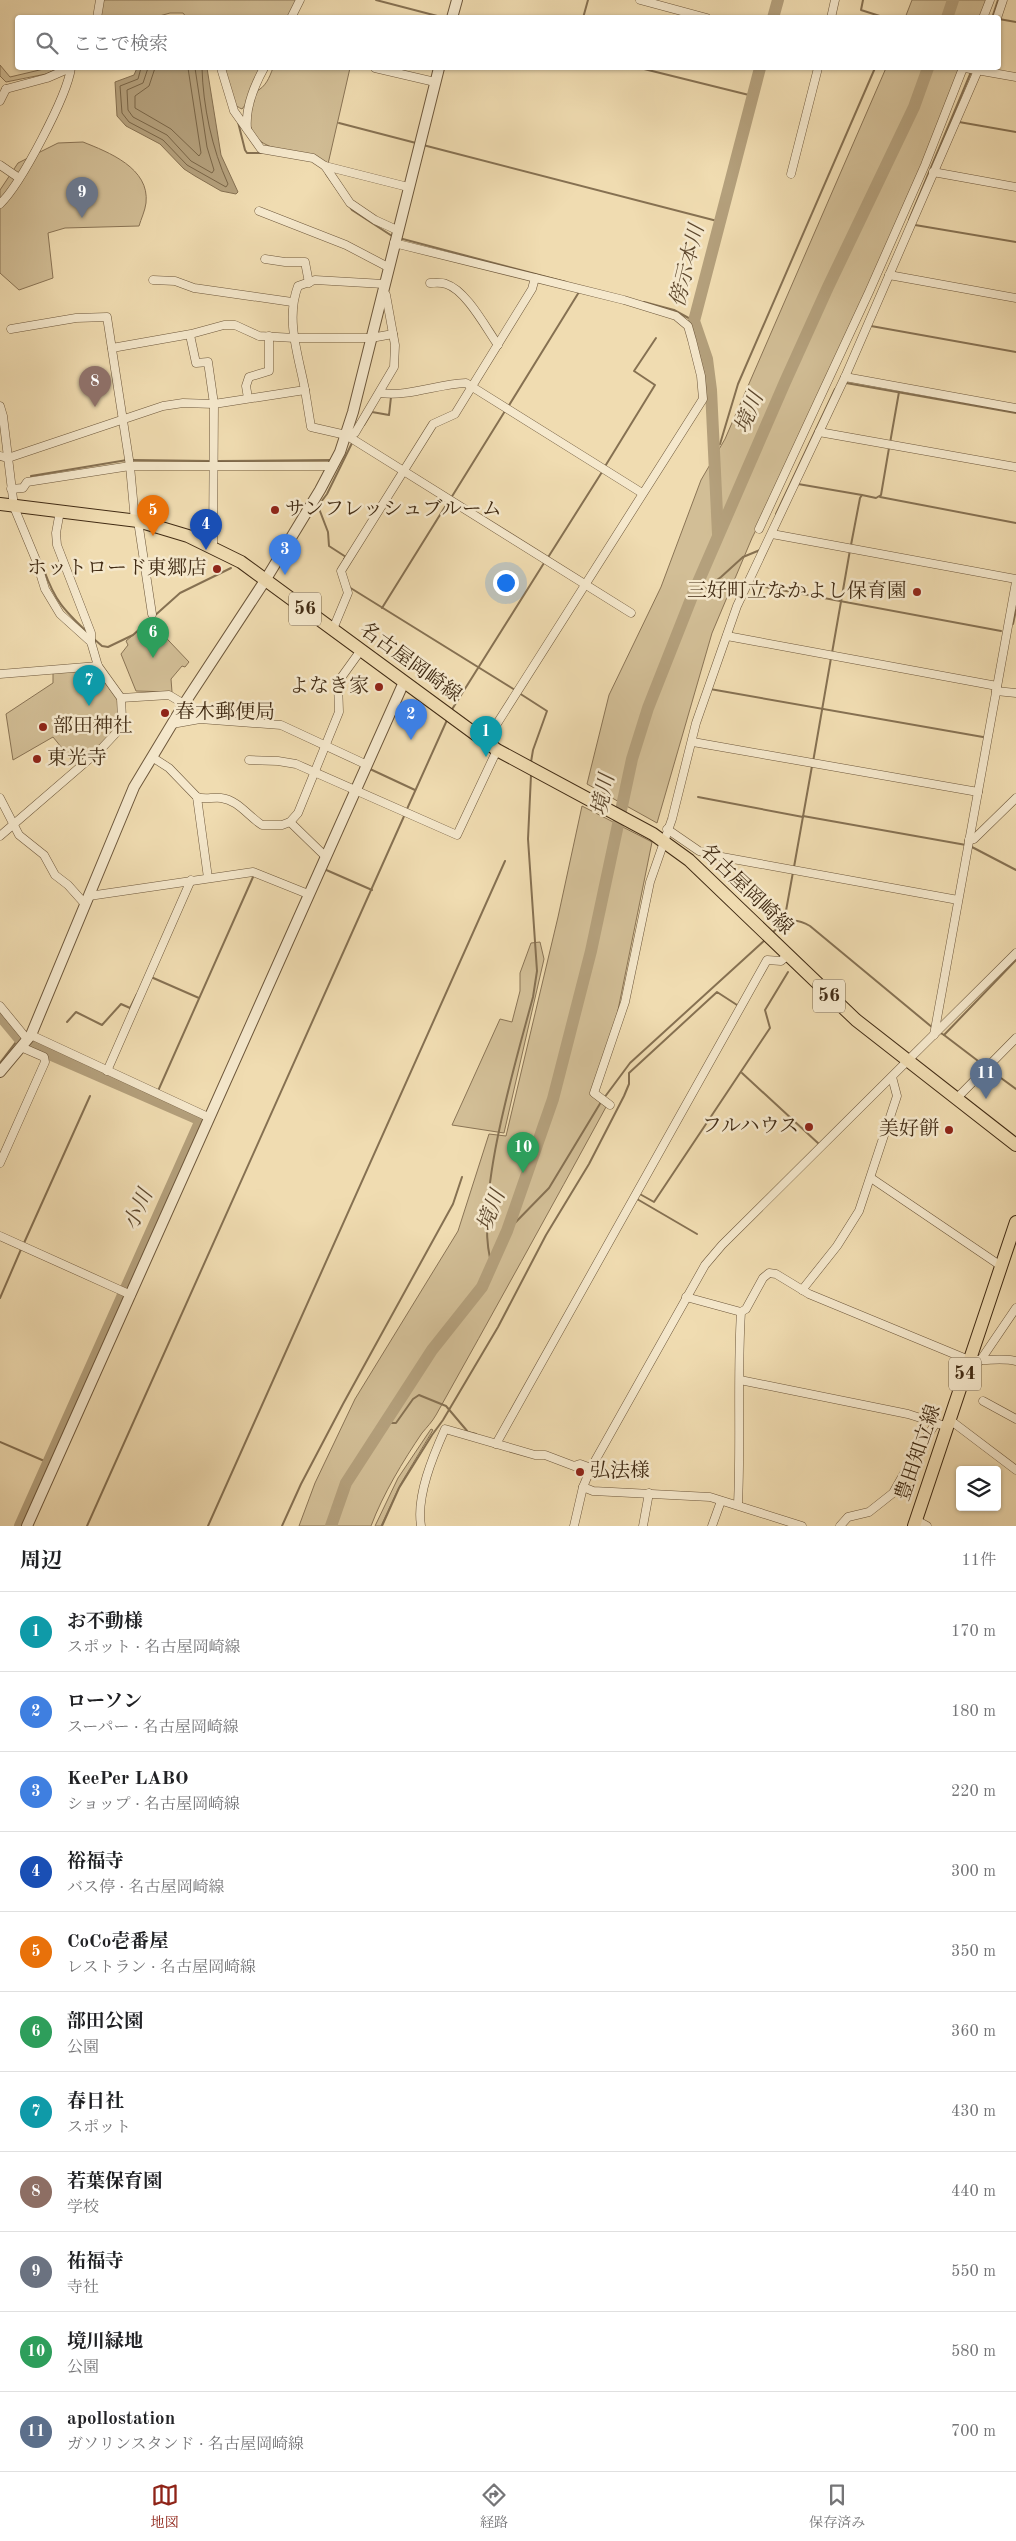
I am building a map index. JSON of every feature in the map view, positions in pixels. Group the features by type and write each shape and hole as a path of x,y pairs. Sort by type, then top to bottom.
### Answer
{"main road":[{"name":"名古屋岡崎線","path":"0,504 137,521 165,528 213,547 266,579 497,750 578,794 661,835 856,1020 1016,1145"},
{"name":"豊田知立線","path":"919,1524 945,1423 975,1360 1016,1222"}],"street":[{"path":"98,15 100,0"},
{"path":"293,15 300,0"},
{"path":"453,15 457,0"},
{"path":"640,0 696,15"},
{"path":"831,15 835,0"},
{"path":"984,15 990,0"},
{"path":"997,15 1003,0"},
{"path":"0,101 3,87 47,78 65,70"},
{"path":"0,204 19,178 69,81 70,70"},
{"path":"222,70 230,103 261,148 313,158 325,166 408,188"},
{"path":"247,128 246,118 253,92 263,70"},
{"path":"384,70 435,82"},
{"path":"0,1072 25,1041 134,787 184,704 266,579 333,466 347,434 438,70"},
{"path":"791,174 817,70"},
{"path":"759,529 870,292 926,165 964,70"},
{"path":"609,1104 594,1093 626,1002 661,835 693,742 696,723 726,636 751,573 772,534 845,377 978,70"},
{"path":"983,70 1016,77"},
{"path":"0,165 19,178"},
{"path":"325,166 350,203 375,220 397,230"},
{"path":"933,172 1016,187"},
{"path":"259,211 346,245 388,267"},
{"path":"394,243 668,313 688,326 701,376 703,399 642,492 486,741"},
{"path":"265,258 285,262 305,262 309,283"},
{"path":"889,275 1016,298"},
{"path":"333,629 348,593 342,571 433,424 455,414 532,290 535,278"},
{"path":"153,280 175,281 194,288 292,302"},
{"path":"315,280 340,280 384,287 393,334 394,367 355,433 347,434 311,427 292,302 298,286 315,280"},
{"path":"430,283 447,284 455,288 467,300 498,345"},
{"path":"11,329 67,319 107,317 152,614"},
{"path":"112,348 190,335 224,325 235,325 259,336 296,338 371,338 393,334"},
{"path":"190,335 196,363 208,362 214,404 213,547"},
{"path":"248,398 246,386 249,377 269,371 269,336"},
{"path":"845,377 1016,408"},
{"path":"380,392 405,393 444,384 466,383 642,492"},
{"path":"4,457 163,406 214,404 305,390"},
{"path":"0,406 3,416 4,457 14,507 51,602 60,614 92,642"},
{"path":"819,432 1016,467"},
{"path":"347,434 404,472 631,613"},
{"path":"11,489 23,488 27,482 130,466 333,466"},
{"path":"0,836 102,748 116,733 122,719 121,698 98,666 91,633 57,545 56,533 60,511"},
{"path":"772,534 1016,580 934,1036"},
{"path":"726,636 1016,694"},
{"path":"152,757 169,768 196,797 202,799 221,798 235,803 262,825 282,825 290,822 298,813 339,712 338,682 361,650"},
{"path":"0,674 98,666"},
{"path":"27,1526 365,764 404,682"},
{"path":"121,698 169,695 184,704"},
{"path":"172,724 200,719 281,725 365,764"},
{"path":"693,742 978,792"},
{"path":"250,760 286,762 316,772 457,835 497,750"},
{"path":"196,797 208,878"},
{"path":"0,798 19,835 44,855 55,875 87,900 191,880 254,872 308,894"},
{"path":"969,840 974,839 1016,798"},
{"path":"290,822 325,856"},
{"path":"661,835 711,855 958,900"},
{"path":"107,1071 191,880"},
{"path":"574,1526 583,1487 591,1468 705,1265 722,1244 1016,953"},
{"path":"496,1444 767,960 781,960 788,955"},
{"path":"0,1006 25,1041 44,1057 45,1062 0,1163"},
{"path":"956,1099 1016,1038"},
{"path":"25,1041 107,1071 208,1118"},
{"path":"802,1290 859,1211 897,1096 892,1077"},
{"path":"871,1178 1002,1266"},
{"path":"0,1236 131,1295"},
{"path":"686,1297 741,1312 746,1309 763,1278 769,1273 776,1274 802,1290 975,1360 1001,1359 1016,1361"},
{"path":"975,1360 1016,1308"},
{"path":"738,1504 740,1380 738,1356 741,1312"},
{"path":"740,1380 945,1423 1016,1470"},
{"path":"983,1401 1016,1419"},
{"path":"840,1526 848,1517 869,1512 893,1494 916,1452 945,1423"},
{"path":"421,1526 419,1516 432,1459 445,1429 535,1455 545,1455 574,1466 580,1464 591,1468"},
{"path":"583,1487 593,1491 710,1497 738,1504 802,1526"},
{"path":"643,1526 649,1493"},
{"path":"712,1526 721,1501"}],"shaded area":[{"path":"102,0 298,0 290,15 185,15 183,13 170,13 163,15 101,15"},
{"path":"912,0 991,0 985,15 906,15"},
{"path":"0,65 10,77 40,70 55,70 46,74 6,82 0,76"},
{"path":"223,70 262,70 249,100 242,109 234,102"},
{"path":"272,70 350,70 328,164 318,158 269,146 259,140 252,131 249,115 255,92 268,79"},
{"path":"885,70 963,70 836,369 752,538 712,633 657,823 587,784 609,695 661,587 701,480 725,439"},
{"path":"83,142 115,156 134,171 141,180 145,191 146,203 139,226 65,228 48,233 53,278 19,290 0,273 0,190 18,163 58,143"},
{"path":"150,621 189,662 185,667 182,666 171,679 172,692 136,691 121,654 128,645 126,641"},
{"path":"97,669 115,694 120,709 115,728 109,736 75,764 53,737 13,760 6,714 53,683 53,672"},
{"path":"582,806 652,842 617,1015 590,1095 606,1107 436,1415 422,1433 394,1478 371,1526 299,1526 315,1483 355,1399 458,1231 489,1134 506,1136 558,917"},
{"path":"540,942 544,959 504,1133 452,1125 500,1019 512,1022 520,991 520,973 531,943"},
{"path":"431,1429 433,1430 400,1485 381,1526 375,1526 398,1478"}],"water":[{"path":"136,70 207,70 221,155 238,192 236,194 221,191 184,169 160,144 126,126 117,116 115,82 134,75"}],"waterway":[{"path":"376,0 434,15"},
{"path":"584,15 588,0"},
{"name":"傍示本川","path":"774,15 778,0"},
{"path":"863,0 861,10 877,15"},
{"name":"境川","path":"948,15 953,0"},
{"path":"993,15 998,0"},
{"path":"1001,19 1016,22"},
{"path":"648,70 753,96"},
{"name":"傍示本川","path":"718,534 711,390 707,359 694,321 759,70"},
{"path":"714,446 720,444 738,384 874,70"},
{"name":"境川","path":"331,1526 346,1483 432,1350 482,1287 507,1231 553,1099 591,951 632,759 648,708 693,594 785,382 914,107 927,70"},
{"path":"909,220 971,72"},
{"path":"238,122 247,153 264,153"},
{"path":"959,122 1016,132"},
{"path":"339,123 416,143"},
{"path":"423,145 721,222"},
{"path":"326,174 352,210 392,236"},
{"path":"915,225 1016,242"},
{"path":"399,238 566,282"},
{"path":"508,407 579,292"},
{"path":"644,302 674,310 694,321"},
{"path":"871,326 1016,352"},
{"path":"604,468 655,385 634,371 656,338"},
{"path":"846,383 1016,413"},
{"path":"776,514 835,389"},
{"path":"890,443 899,392"},
{"path":"364,425 372,412 389,415 391,397"},
{"path":"451,498 505,411"},
{"path":"344,559 346,557 329,546 328,532 318,506 327,494 353,441"},
{"path":"851,545 860,498 862,495 876,498 881,495 889,448"},
{"path":"31,476 127,460"},
{"path":"132,460 212,461"},
{"path":"217,461 332,460"},
{"path":"547,559 602,472"},
{"path":"798,484 862,495"},
{"path":"880,497 1016,523"},
{"path":"382,608 448,502"},
{"path":"691,599 721,577 743,557 760,550"},
{"path":"832,653 850,550"},
{"path":"451,711 544,563"},
{"path":"94,639 102,646 108,647 133,635 180,593 231,568"},
{"path":"44,570 56,597 87,632"},
{"path":"749,584 1001,631"},
{"path":"349,587 515,690"},
{"path":"1013,624 1016,610"},
{"path":"813,762 831,658"},
{"path":"710,689 983,737"},
{"path":"519,693 547,711 533,750 531,762"},
{"path":"407,809 447,720"},
{"path":"794,867 812,766"},
{"path":"370,769 415,790"},
{"path":"492,1265 487,1239 492,1171 507,1094 533,997 537,971 528,839 531,775"},
{"path":"698,797 803,817"},
{"path":"87,1526 405,814"},
{"path":"803,816 966,845"},
{"path":"970,846 1016,870"},
{"path":"208,1526 505,861"},
{"path":"324,869 372,890"},
{"path":"784,922 793,872"},
{"path":"158,1091 253,877"},
{"path":"773,932 790,921 799,921 810,926 933,1028"},
{"path":"604,1098 630,1063 766,939"},
{"path":"939,1032 944,1035 1016,960"},
{"path":"638,1193 654,1202 770,1028 765,1010 788,972"},
{"path":"151,977 199,998"},
{"path":"382,1526 399,1488 443,1420 498,1327 546,1235 589,1164 624,1096 629,1084 629,1073 717,992 737,1005"},
{"path":"67,1022 76,1012 102,1025 121,1004 130,1008 137,994"},
{"name":"小川","path":"0,1015 19,1038 31,1046 201,1120 20,1526"},
{"path":"944,1035 986,1067"},
{"path":"0,1063 19,1038"},
{"path":"990,1070 1016,1089"},
{"path":"742,1073 819,1144"},
{"path":"24,1243 90,1096"},
{"path":"507,1231 549,1188 601,1102"},
{"path":"282,1526 301,1484 343,1404 453,1204 462,1177"},
{"path":"637,1199 697,1234"},
{"path":"0,1298 22,1247"},
{"path":"386,1423 396,1423 413,1399 419,1395 446,1406 468,1432 476,1434"},
{"path":"0,1442 49,1463"}],"place":[{"name":"祐福寺","path":"82,218"},
{"name":"若葉保育園","path":"95,407"},
{"name":"サンフレッシュブルーム","path":"275,510"},
{"name":"CoCo壱番屋","path":"153,536"},
{"name":"裕福寺","path":"206,550"},
{"name":"ホットロード東郷店","path":"217,569"},
{"name":"KeePer LABO","path":"285,575"},
{"name":"三好町立なかよし保育園","path":"917,592"},
{"name":"部田公園","path":"153,658"},
{"name":"よなき家","path":"379,687"},
{"name":"春日社","path":"89,706"},
{"name":"春木郵便局","path":"165,713"},
{"name":"部田神社","path":"43,727"},
{"name":"ローソン","path":"411,740"},
{"name":"お不動様","path":"486,757"},
{"name":"東光寺","path":"37,759"},
{"name":"apollostation","path":"986,1099"},
{"name":"フルハウス","path":"809,1127"},
{"name":"美好餅","path":"949,1130"},
{"name":"境川緑地","path":"523,1173"},
{"name":"弘法様","path":"580,1472"}]}
